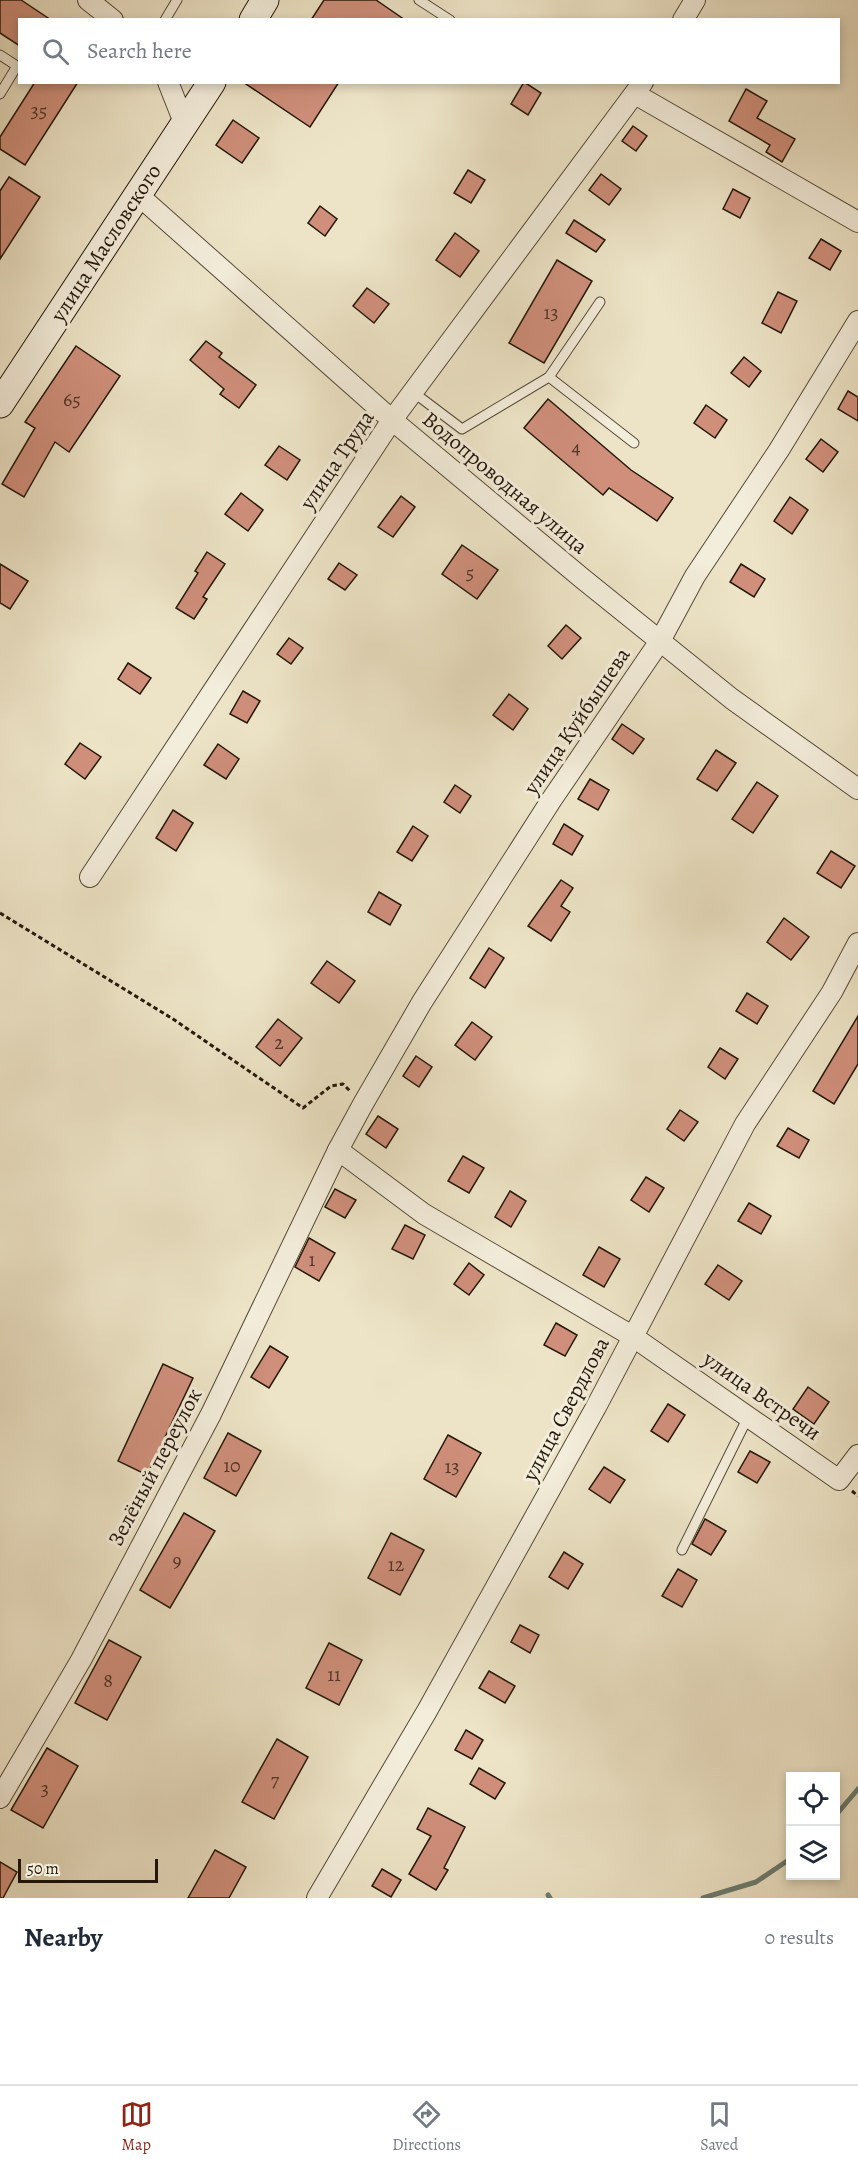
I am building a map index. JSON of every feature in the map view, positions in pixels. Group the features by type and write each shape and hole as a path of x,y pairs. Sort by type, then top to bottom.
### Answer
{"street":[{"path":"88,0 110,18"},
{"path":"254,18 265,0"},
{"path":"684,18 695,0"},
{"path":"169,84 185,124"},
{"name":"улица Масловского","path":"2,397 211,84"},
{"path":"639,88 858,222"},
{"name":"улица Труда","path":"90,877 392,420 639,88"},
{"name":"Водопроводная улица","path":"137,194 392,420 732,699 858,789"},
{"name":"улица Куйбышева","path":"338,1150 422,1002 552,799 660,641 695,576 779,450 858,321"},
{"name":"улица Свердлова","path":"317,1898 438,1691 596,1407 745,1124 832,992 858,943"},
{"name":"улица Встречи","path":"338,1150 424,1214 632,1336 749,1415 839,1480 858,1455"},
{"name":"Зелёный переулок","path":"0,1798 81,1660 211,1414 338,1150"}],"lane":[{"path":"166,18 177,0"},
{"path":"419,0 447,18"},
{"path":"0,55 17,66 0,94"},
{"path":"413,392 462,429 549,377 600,302"},
{"path":"549,377 633,443"},
{"path":"682,1550 749,1415"}],"path":[{"path":"0,913 173,1019 303,1108 331,1086 343,1084 363,1104"}],"building":[{"path":"0,0 21,0 48,18 18,18 18,45 0,33"},
{"path":"324,0 376,0 402,18 312,18"},
{"path":"34,84 77,84 25,165 0,149 0,137"},
{"path":"246,84 338,84 310,127"},
{"path":"523,84 527,84 541,93 528,115 511,104"},
{"path":"746,89 767,101 757,118 795,139 782,162 766,152 770,145 729,121"},
{"path":"233,120 259,138 242,163 216,145"},
{"path":"633,126 647,136 636,151 622,141"},
{"path":"468,170 485,180 471,203 454,193"},
{"path":"601,174 621,189 609,205 589,190"},
{"path":"9,177 40,197 0,259 0,191"},
{"path":"733,189 750,198 740,218 723,209"},
{"path":"320,206 337,219 325,236 308,223"},
{"path":"574,220 605,240 596,252 566,233"},
{"path":"455,233 479,251 460,277 436,260"},
{"path":"821,239 841,251 830,270 809,258"},
{"path":"557,260 592,281 544,363 509,343"},
{"path":"367,288 389,304 374,323 353,306"},
{"path":"778,292 797,301 781,333 762,323"},
{"path":"206,341 222,353 219,357 256,385 239,408 220,394 224,389 190,360"},
{"path":"76,346 120,376 69,452 55,442 24,497 2,484 35,428 25,422"},
{"path":"744,357 761,371 749,387 731,373"},
{"path":"848,391 858,397 858,421 838,409"},
{"path":"548,399 631,470 673,498 657,521 609,488 603,495 524,428"},
{"path":"706,405 727,420 715,438 694,423"},
{"path":"821,439 838,452 823,472 806,459"},
{"path":"279,446 300,460 287,480 265,465"},
{"path":"241,493 263,510 248,531 225,514"},
{"path":"401,496 415,507 393,537 378,527"},
{"path":"790,497 808,510 792,534 774,521"},
{"path":"462,545 498,570 477,599 442,574"},
{"path":"207,552 225,564 203,597 207,599 194,619 176,608 198,573 195,571"},
{"path":"339,563 357,575 345,590 328,579"},
{"path":"0,564 28,581 10,609 0,603"},
{"path":"741,564 765,579 754,597 730,582"},
{"path":"566,625 581,638 562,659 548,646"},
{"path":"289,638 303,648 291,664 277,654"},
{"path":"128,663 151,678 140,694 118,679"},
{"path":"243,691 260,701 247,723 230,714"},
{"path":"509,694 528,709 513,730 493,715"},
{"path":"622,724 644,739 633,754 612,739"},
{"path":"80,743 101,757 85,779 65,764"},
{"path":"218,744 239,759 226,779 204,765"},
{"path":"716,750 736,763 717,791 697,779"},
{"path":"590,779 609,790 598,810 578,799"},
{"path":"757,782 778,796 753,833 732,819"},
{"path":"455,785 471,796 460,813 444,802"},
{"path":"173,810 193,823 176,851 156,838"},
{"path":"564,824 583,836 572,855 553,844"},
{"path":"413,826 428,836 412,861 397,852"},
{"path":"831,851 855,866 841,888 817,873"},
{"path":"561,880 573,888 561,906 570,912 551,941 528,926"},
{"path":"379,892 401,905 390,925 368,912"},
{"path":"784,918 809,937 791,960 767,942"},
{"path":"489,948 504,958 485,988 470,978"},
{"path":"327,961 355,981 339,1003 311,983"},
{"path":"747,993 768,1006 757,1024 736,1011"},
{"path":"858,1016 858,1064 834,1104 813,1091"},
{"path":"278,1019 302,1038 280,1066 256,1047"},
{"path":"472,1022 492,1037 475,1060 455,1045"},
{"path":"720,1048 738,1059 725,1079 708,1067"},
{"path":"416,1056 432,1067 419,1087 403,1076"},
{"path":"680,1110 698,1122 684,1141 667,1129"},
{"path":"378,1116 398,1129 386,1148 366,1134"},
{"path":"788,1128 809,1140 799,1158 777,1146"},
{"path":"463,1156 484,1168 469,1193 448,1181"},
{"path":"646,1177 664,1188 649,1212 631,1200"},
{"path":"335,1189 356,1200 345,1218 325,1207"},
{"path":"510,1191 526,1201 511,1227 495,1217"},
{"path":"749,1203 771,1216 761,1234 738,1221"},
{"path":"405,1225 425,1235 413,1259 392,1249"},
{"path":"309,1238 335,1253 319,1281 295,1267"},
{"path":"599,1247 620,1259 604,1287 583,1275"},
{"path":"469,1263 484,1275 469,1295 454,1284"},
{"path":"718,1265 742,1281 729,1300 705,1284"},
{"path":"556,1323 577,1335 565,1356 544,1345"},
{"path":"270,1346 288,1357 269,1388 251,1377"},
{"path":"163,1364 193,1378 147,1475 118,1461"},
{"path":"808,1387 829,1402 814,1424 793,1409"},
{"path":"668,1404 685,1415 668,1442 651,1431"},
{"path":"228,1433 261,1451 236,1496 204,1478"},
{"path":"448,1435 481,1453 456,1497 424,1479"},
{"path":"750,1451 770,1462 757,1483 738,1472"},
{"path":"604,1467 625,1480 610,1503 589,1489"},
{"path":"184,1513 215,1531 170,1608 140,1590"},
{"path":"705,1519 726,1531 711,1555 692,1544"},
{"path":"391,1533 424,1550 400,1595 368,1578"},
{"path":"564,1552 583,1564 568,1589 549,1577"},
{"path":"678,1569 697,1580 682,1607 662,1596"},
{"path":"520,1625 539,1635 530,1653 511,1642"},
{"path":"109,1640 141,1657 107,1720 75,1703"},
{"path":"329,1643 362,1660 339,1705 306,1688"},
{"path":"489,1671 515,1686 505,1703 479,1688"},
{"path":"466,1730 483,1740 472,1759 455,1750"},
{"path":"277,1739 308,1757 274,1819 242,1802"},
{"path":"47,1748 78,1766 43,1828 11,1810"},
{"path":"479,1768 505,1783 495,1799 470,1784"},
{"path":"428,1808 465,1827 444,1868 448,1870 436,1890 409,1874 431,1836 417,1829"},
{"path":"215,1850 246,1867 229,1898 188,1898"},
{"path":"0,1862 17,1872 3,1898 0,1898"},
{"path":"382,1869 401,1880 391,1897 372,1886"}],"waterway":[{"path":"840,1810 858,1789"},
{"path":"703,1898 756,1882 786,1862"}]}
